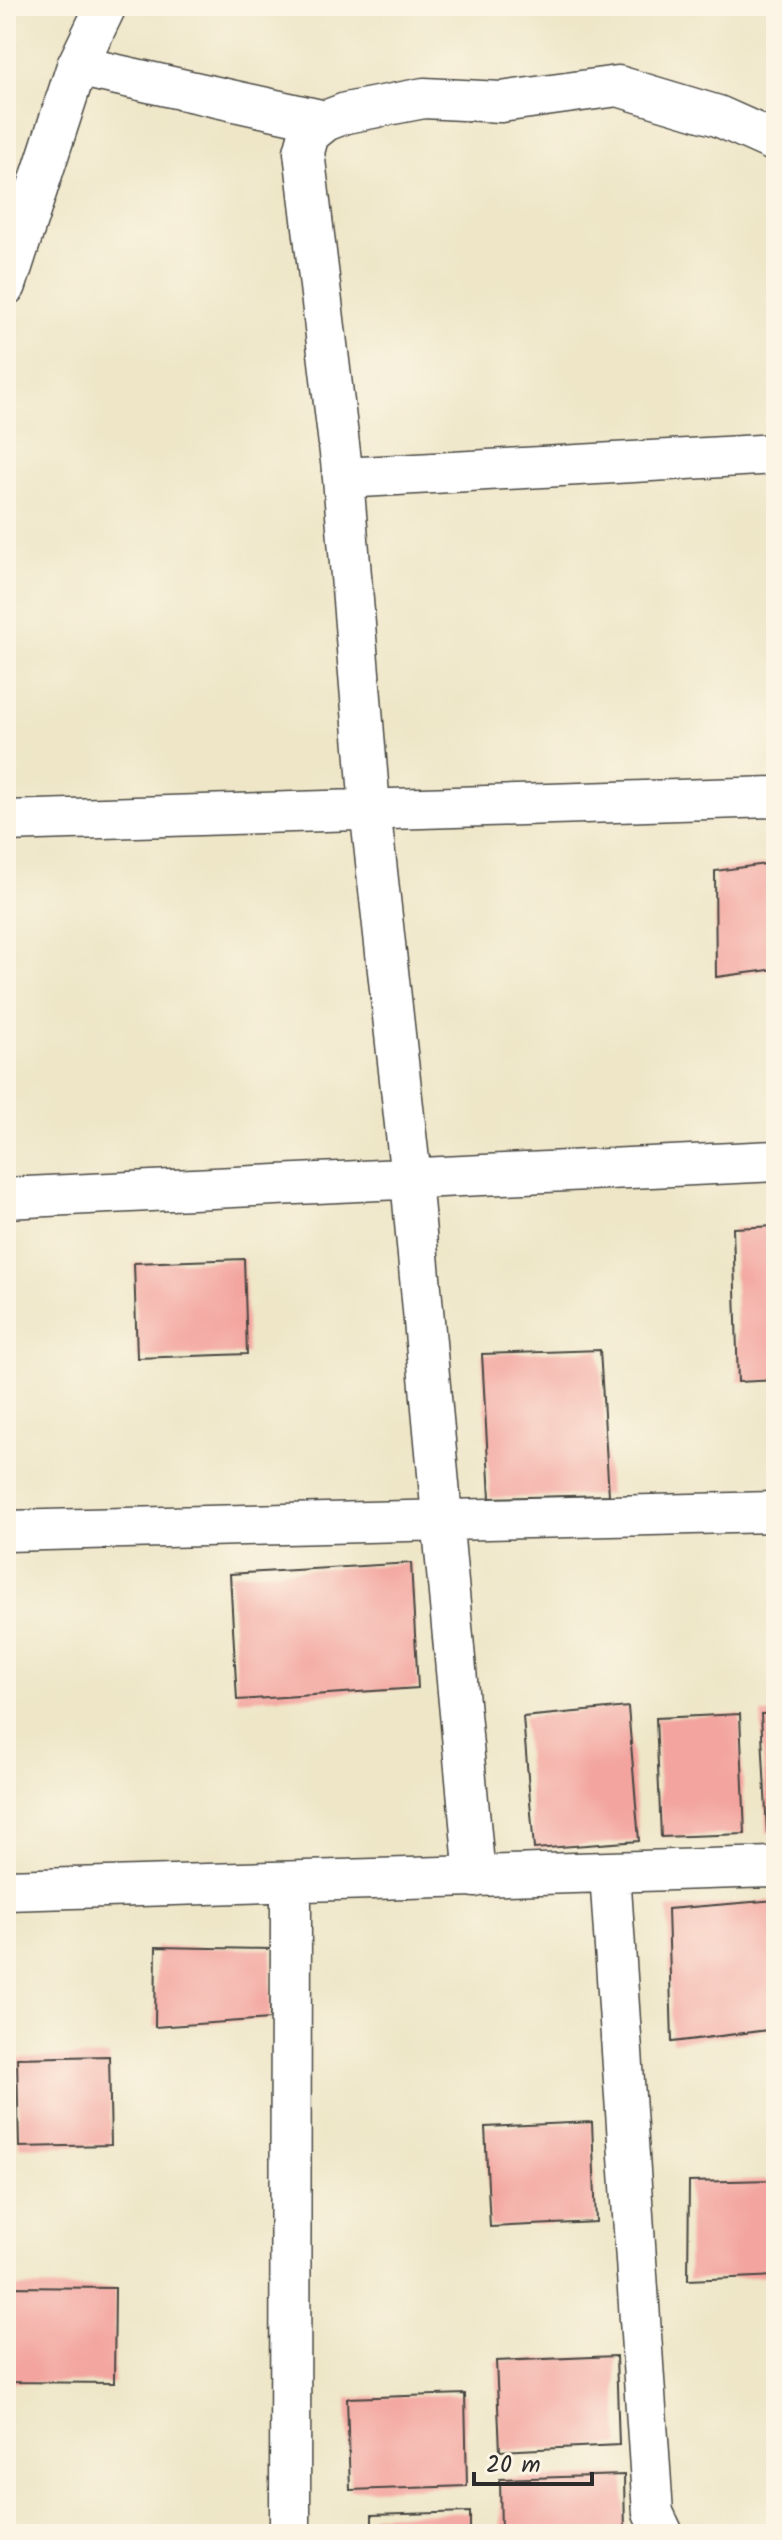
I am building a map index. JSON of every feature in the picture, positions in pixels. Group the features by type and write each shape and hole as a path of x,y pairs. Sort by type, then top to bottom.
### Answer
{"street":[{"path":"6,285 77,66 106,6"},
{"path":"77,66 325,121"},
{"path":"475,1877 411,1179 370,808 343,478 304,152 309,134 325,121 346,113 424,98 501,102 618,86 718,116 776,142"},
{"path":"343,478 776,454"},
{"path":"6,821 776,797"},
{"path":"6,1198 776,1161"},
{"path":"6,1531 776,1512"},
{"path":"6,1890 776,1867"},
{"path":"610,1873 653,2513 663,2534"},
{"path":"290,2534 291,1882"}],"building":[{"path":"773,863 776,969 716,977 715,871"},
{"path":"776,1226 776,1380 738,1382 733,1228"},
{"path":"244,1259 247,1354 137,1358 134,1263"},
{"path":"600,1350 609,1495 490,1498 482,1354"},
{"path":"411,1563 418,1688 237,1700 230,1574"},
{"path":"628,1707 639,1841 534,1849 523,1717"},
{"path":"776,1713 776,1832 767,1833 761,1714"},
{"path":"740,1714 745,1834 661,1837 656,1718"},
{"path":"776,1900 776,2029 672,2042 668,1909"},
{"path":"156,1947 272,1949 270,2019 155,2027"},
{"path":"109,2056 111,2145 19,2147 17,2058"},
{"path":"592,2122 596,2222 490,2227 485,2127"},
{"path":"776,2180 776,2276 688,2280 689,2182"},
{"path":"6,2287 115,2288 114,2383 6,2382"},
{"path":"616,2356 619,2445 500,2451 496,2361"},
{"path":"465,2394 467,2486 350,2490 347,2398"},
{"path":"624,2475 625,2534 501,2534 500,2479"},
{"path":"470,2512 470,2534 372,2534 372,2515"}]}
